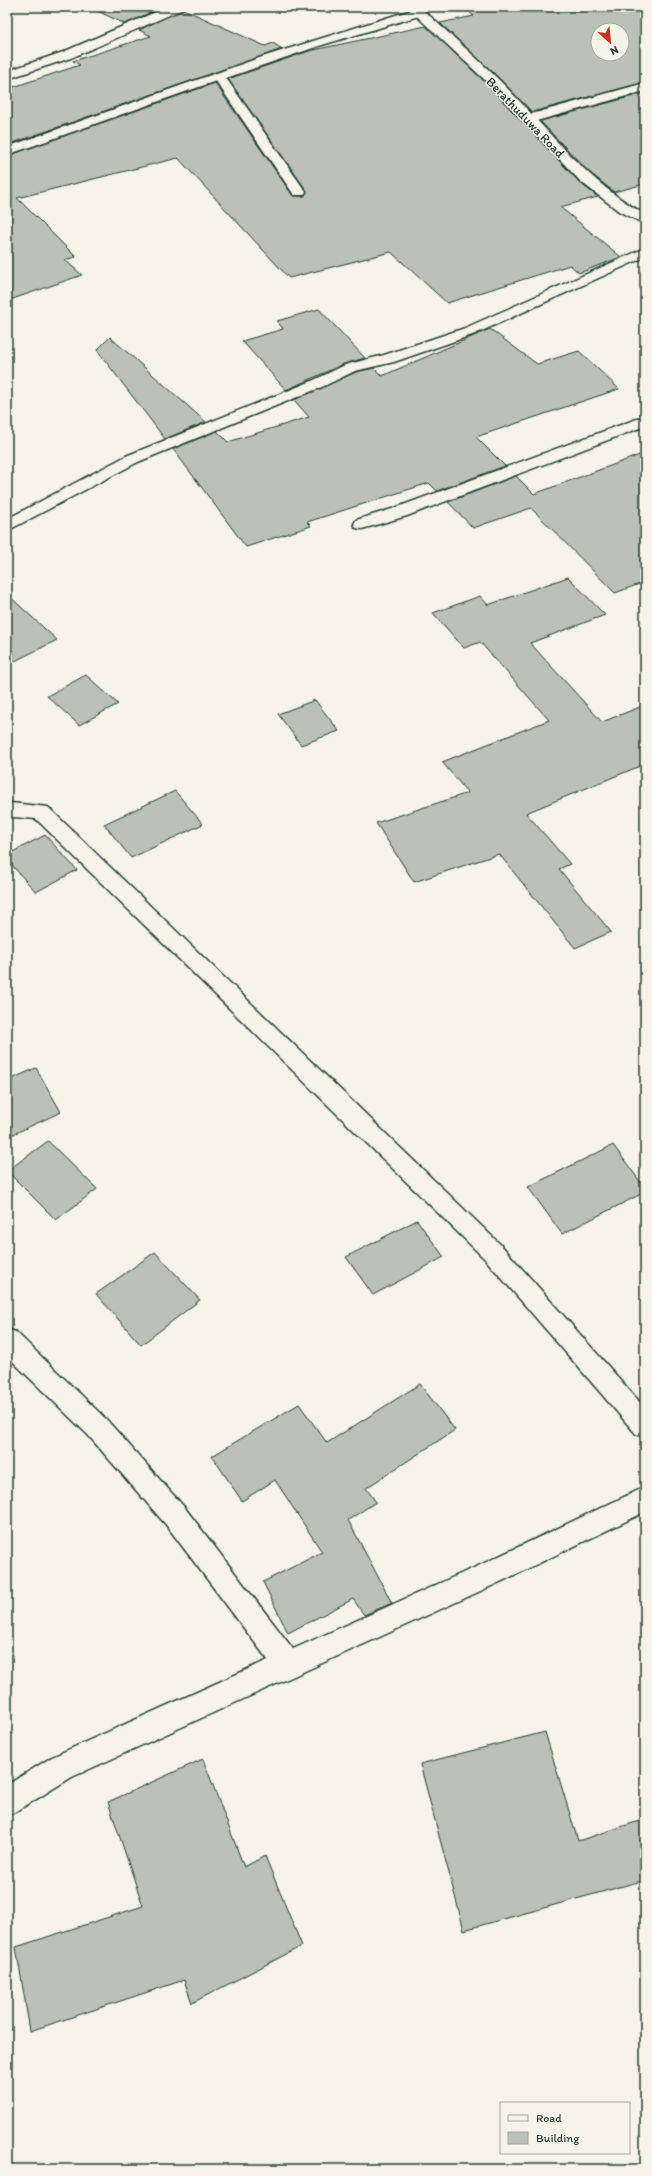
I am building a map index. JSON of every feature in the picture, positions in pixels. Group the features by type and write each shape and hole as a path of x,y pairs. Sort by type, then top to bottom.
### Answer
{"street":[{"path":"7,75 67,55 177,7"},
{"path":"7,151 91,123 219,76 416,10"},
{"name":"Berathuduwa Road","path":"416,10 500,88 584,177 613,200 645,220"},
{"path":"219,76 299,192"},
{"path":"529,119 645,87"},
{"path":"7,526 132,459 317,384 350,368 389,359 470,331 645,252"},
{"path":"362,524 401,512 645,421"},
{"path":"7,812 11,810 42,812 494,1253 645,1426"},
{"path":"7,1340 97,1427 176,1517 288,1664"},
{"path":"7,1801 62,1767 487,1575 645,1499"}],"building":[{"path":"89,7 163,7 125,24"},
{"path":"463,7 645,7 645,82 532,112 497,76 440,23 474,16"},
{"path":"183,9 265,46 273,43 282,49 7,145 7,89 80,65 73,61 151,36 139,30"},
{"path":"426,26 486,83 580,183 598,197 560,207 621,257 579,273 570,265 447,303 391,252 289,278 178,158 17,198 76,257 65,260 82,275 7,301 7,156 215,83 293,196 304,196 307,191 228,79 309,51"},
{"path":"645,93 645,184 614,192 589,172 540,121"},
{"path":"319,309 365,358 344,364 286,390 242,341 283,329 277,321"},
{"path":"490,329 537,364 579,351 619,389 476,437 505,466 437,491 429,483 307,522 311,526 246,547 173,449 217,431 228,442 309,417 294,400 356,372 374,368 382,376"},
{"path":"110,337 206,422 165,439 97,350"},
{"path":"645,453 645,582 615,593 531,508 473,528 448,502 516,476 534,494"},
{"path":"568,577 605,615 530,643 602,722 645,705 645,764 526,813 570,864 559,869 611,932 575,948 499,854 414,882 376,823 468,793 442,762 549,720 480,642 464,648 433,613 480,596 488,605"},
{"path":"7,594 57,640 7,665"},
{"path":"86,675 118,704 79,725 47,696"},
{"path":"315,700 339,731 301,745 278,714"},
{"path":"175,791 203,824 131,858 104,824"},
{"path":"45,835 77,870 36,892 7,860 7,855"},
{"path":"36,1068 61,1112 7,1137 7,1081"},
{"path":"48,1141 97,1189 56,1220 7,1171"},
{"path":"613,1145 645,1188 645,1192 562,1234 528,1187"},
{"path":"417,1220 444,1257 373,1295 346,1257"},
{"path":"155,1252 200,1300 141,1345 96,1294"},
{"path":"420,1384 455,1430 366,1488 376,1502 348,1520 392,1603 364,1615 353,1599 288,1633 263,1582 322,1552 275,1480 242,1501 212,1456 299,1404 327,1443"},
{"path":"545,1732 578,1841 645,1819 645,1880 464,1930 420,1764"},
{"path":"203,1759 244,1867 265,1856 302,1946 192,2003 184,1980 30,2031 16,1947 143,1906 108,1802"}]}
